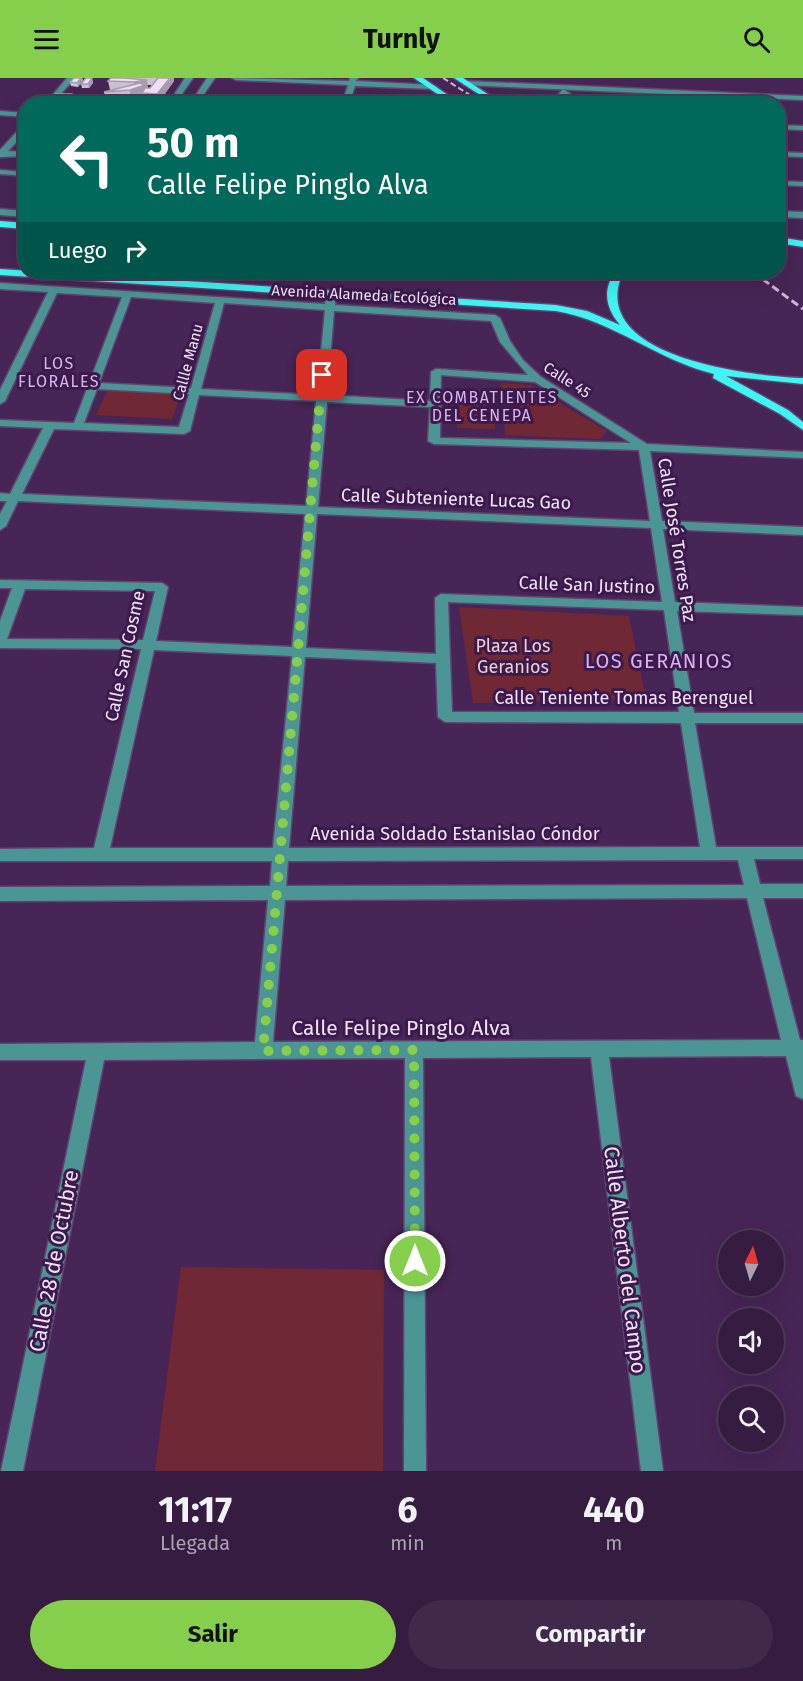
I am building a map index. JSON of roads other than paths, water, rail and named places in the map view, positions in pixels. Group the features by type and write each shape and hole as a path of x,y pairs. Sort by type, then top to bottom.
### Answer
{"main road":[{"path":"458,78 487,96"},
{"path":"420,80 446,96"},
{"path":"0,224 18,225"},
{"path":"786,241 803,244"},
{"name":"Avenida Alameda Ecológica","path":"0,272 18,273"},
{"name":"Avenida Alameda Ecológica","path":"110,279 556,308 584,314 635,335"},
{"path":"615,279 612,285 612,301 620,318 635,335 659,350 690,363 784,412 803,427"},
{"path":"690,363 744,377 803,381"}],"street":[{"path":"55,96 71,78"},
{"path":"177,96 189,78"},
{"path":"199,96 211,78"},
{"path":"236,78 420,80"},
{"path":"630,78 630,93"},
{"path":"354,80 433,87"},
{"path":"348,96 354,80"},
{"path":"466,83 682,96"},
{"path":"475,89 734,96"},
{"path":"562,92 568,96"},
{"path":"786,98 803,98"},
{"path":"786,102 803,103"},
{"path":"0,113 18,114"},
{"path":"786,127 803,128"},
{"path":"1,154 18,136"},
{"path":"1,154 18,154"},
{"path":"786,154 803,155"},
{"path":"0,172 18,173"},
{"path":"786,183 803,184"},
{"path":"0,213 18,214"},
{"path":"786,215 803,215"},
{"name":"Avenida Alameda Ecológica","path":"0,286 495,318"},
{"path":"0,401 54,289"},
{"path":"263,1051 331,293"},
{"path":"0,423 78,426 127,295"},
{"name":"Callle Manu","path":"78,426 184,430 220,301"},
{"path":"495,318 504,304"},
{"name":"Calle 45","path":"495,318 500,333 535,379 644,447"},
{"path":"535,379 436,372 434,441 644,447 803,455"},
{"path":"0,376 12,376"},
{"path":"93,386 434,404"},
{"path":"0,526 50,425"},
{"name":"Calle José Torres Paz","path":"644,447 709,853"},
{"name":"Calle Subteniente Lucas Gao","path":"0,497 803,531"},
{"name":"Calle San Cosme","path":"0,584 162,587 101,854"},
{"path":"20,584 0,641 148,645 298,654 443,659"},
{"name":"Calle San Justino","path":"443,659 441,598 803,611"},
{"name":"Calle Teniente Tomas Berenguel","path":"443,659 445,717 803,718"},
{"path":"744,853 798,1048 803,1090"},
{"name":"Avenida Soldado Estanislao Cóndor","path":"0,855 803,853"},
{"path":"0,894 803,891"},
{"name":"Calle Felipe Pinglo Alva","path":"0,1052 798,1048"},
{"name":"Calle Alberto del Campo","path":"599,1049 652,1471"},
{"path":"414,1050 415,1471"},
{"name":"Calle 28 de Octubre","path":"12,1471 97,1052"}],"railway":[{"path":"443,78 471,96"},
{"path":"762,279 803,309"}],"district":[{"name":"LOS FLORALES","path":"59,372"},
{"name":"EX COMBATIENTES DEL CENEPA","path":"482,406"},
{"name":"LOS GERANIOS","path":"659,661"}],"park label":[{"name":"Plaza Los Geranios","path":"513,656"}]}
